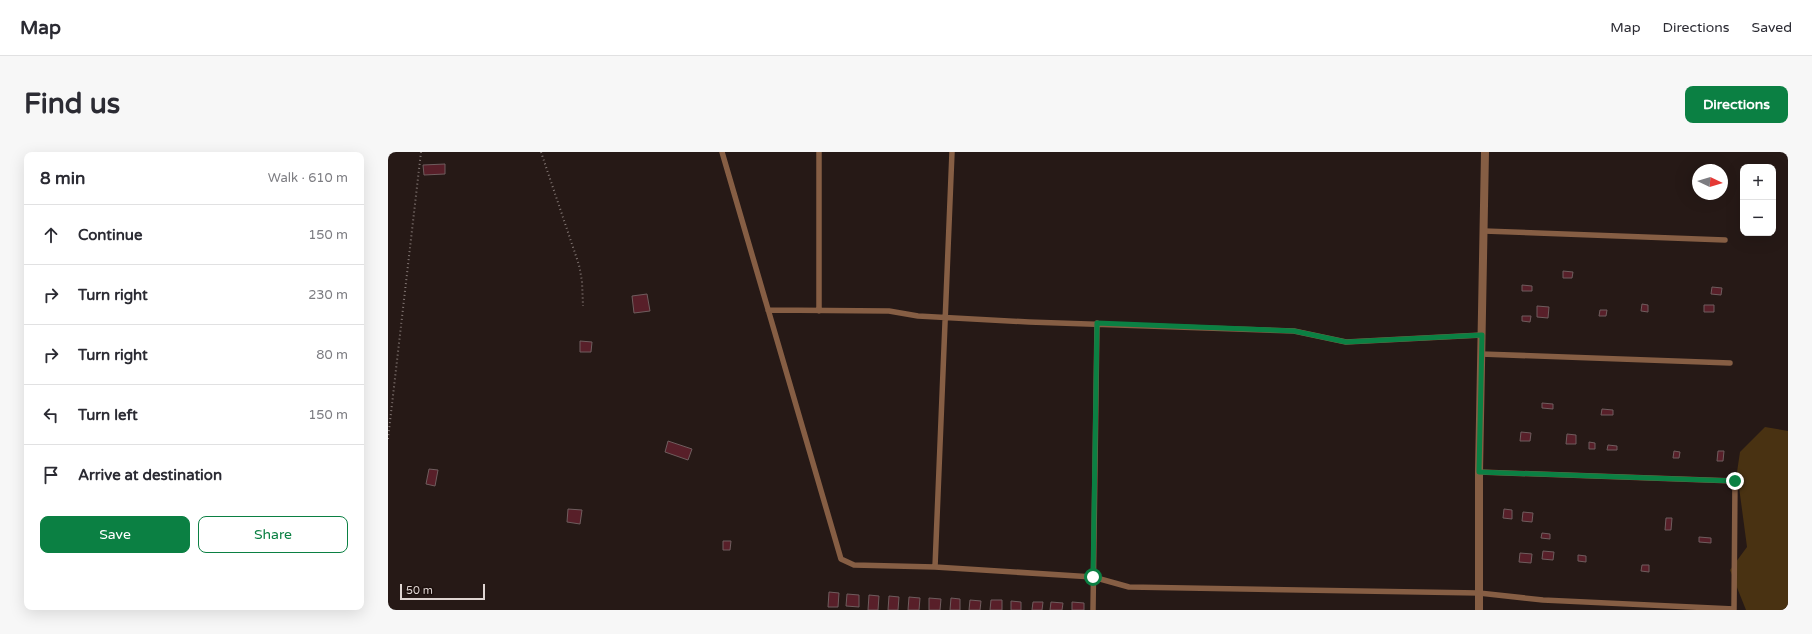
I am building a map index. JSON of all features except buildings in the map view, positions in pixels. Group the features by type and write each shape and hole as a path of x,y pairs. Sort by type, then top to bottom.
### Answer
{"street":[{"path":"1479,610 1479,472 1485,152"}],"lane":[{"path":"722,152 840,559 854,565 935,567 1093,577 1129,587 1479,593 1543,600 1734,610 1735,481 1479,472"},
{"path":"819,152 819,311"},
{"path":"935,567 952,152"},
{"path":"1484,231 1725,240"},
{"path":"768,310 889,312 945,317 1294,331 1346,342 1482,335"},
{"path":"1093,610 1097,323"},
{"path":"1481,354 1730,363"}],"path":[{"path":"388,439 421,152"},
{"path":"541,152 578,264 582,281 583,306"}],"shaded area":[{"path":"1765,427 1788,431 1788,610 1746,610 1730,570 1747,547 1737,472 1740,452"}],"route":[{"path":"1093,577 1097,323 1294,331 1346,342 1482,335 1479,472 1735,481"}]}
